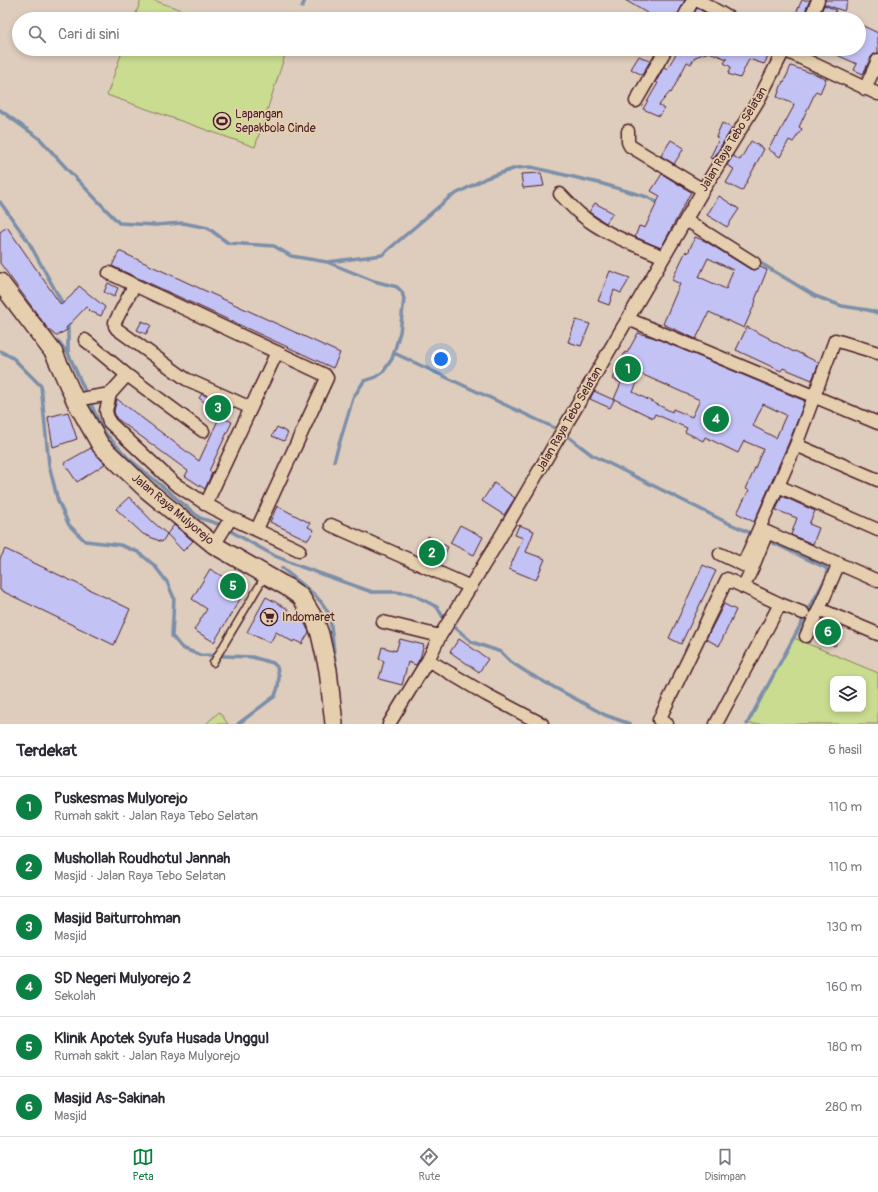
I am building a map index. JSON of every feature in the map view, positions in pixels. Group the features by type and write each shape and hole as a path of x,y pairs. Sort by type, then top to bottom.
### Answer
{"main road":[{"name":"Jalan Raya Mulyorejo","path":"0,282 54,353 80,399 102,446 148,491 266,575 301,597 315,620 328,670 334,724"}],"street":[{"path":"689,12 699,0 719,12"},
{"path":"813,12 818,0"},
{"path":"636,101 662,56"},
{"name":"Jalan Raya Tebo Selatan","path":"389,724 471,587 703,190 787,56"},
{"name":"Jalan Raya Tebo Selatan","path":"800,56 878,94"},
{"path":"866,89 878,60"},
{"path":"628,132 628,142 630,146 703,190"},
{"path":"560,194 580,215 591,222 606,231 664,257"},
{"path":"686,220 754,263"},
{"path":"109,273 325,375 327,378 256,530"},
{"path":"134,286 114,326 186,379 250,408"},
{"path":"628,319 878,423"},
{"path":"84,340 127,375 203,431"},
{"path":"666,724 659,720 727,579 744,565 764,531 778,486 796,445 834,340 878,353"},
{"path":"206,504 277,352"},
{"path":"80,399 104,396 127,375"},
{"path":"104,396 109,422 175,484 230,521 256,530 299,550"},
{"path":"796,445 878,480"},
{"path":"778,486 878,529"},
{"path":"218,540 230,521"},
{"path":"331,525 471,587"},
{"path":"764,531 878,581"},
{"path":"720,554 744,565"},
{"path":"806,636 839,563"},
{"path":"743,587 744,565"},
{"path":"727,579 780,604 803,612"},
{"path":"716,724 780,604"},
{"path":"819,609 878,634"},
{"path":"383,622 443,632"},
{"path":"428,660 487,695 542,724"}],"lane":[{"path":"213,663 266,575"}],"green space":[{"path":"141,0 153,0 187,12 137,12"},
{"name":"Lapangan Sepakbola Cinde","path":"121,56 285,56 255,147 107,95"},
{"path":"794,638 878,673 878,724 747,724"},
{"path":"219,712 228,724 206,724"}],"building":[{"path":"625,0 685,0 679,12 645,12"},
{"path":"802,0 810,0 805,12 796,12"},
{"path":"825,0 848,0 844,11 824,4"},
{"path":"824,5 836,10 835,12 821,12"},
{"path":"697,8 704,12 695,12"},
{"path":"866,27 878,33 878,53 871,57 863,74 854,70 857,64 839,56 866,56"},
{"path":"639,56 650,61 642,75 631,69"},
{"path":"675,56 698,56 695,57 691,64 687,62 671,93 670,92 659,105 664,109 659,116 643,109 658,83 656,82 664,67 667,69"},
{"path":"719,56 768,56 764,64 749,59 740,78 728,74 731,67 724,63 727,59"},
{"path":"791,66 811,72 826,79 820,93 816,91 799,127 802,129 793,142 789,140 780,157 768,149 776,136 777,137 794,106 794,104 777,97"},
{"path":"722,123 732,128 713,159 710,158 719,139 716,137"},
{"path":"671,140 684,148 674,164 661,156"},
{"path":"751,141 764,149 742,191 726,183 734,169 727,165 733,156 740,160"},
{"path":"541,173 544,186 523,188 521,174"},
{"path":"662,174 691,192 661,248 635,237 639,226 645,228 660,196 651,191"},
{"path":"719,196 739,209 727,227 707,215"},
{"path":"595,203 613,213 606,223 589,212"},
{"path":"7,227 61,305 79,286 105,307 101,316 90,311 86,307 66,328 67,330 56,336 48,329 0,263 0,232"},
{"path":"695,237 705,241 750,269 754,270 760,267 767,270 755,300 756,301 744,328 709,312 696,339 663,324 680,284 672,280 686,251 688,253","holes":["708,258 733,270 726,289 699,277"]},
{"path":"119,251 340,353 333,368 112,266"},
{"path":"610,271 630,278 621,293 614,290 609,305 598,301"},
{"path":"108,283 118,288 114,297 104,292"},
{"path":"576,320 590,324 581,346 568,342"},
{"path":"142,321 151,325 146,334 137,330"},
{"path":"747,327 794,352 795,351 819,363 812,380 783,368 781,371 736,350"},
{"path":"638,333 655,338 805,401 754,522 737,513 749,490 746,489 763,449 744,441 738,453 705,437 703,441 685,432 687,428 655,414 653,418 614,399 621,383 613,379 625,352 627,353","holes":["641,374 700,400 692,417 673,409 672,412 633,392","763,404 786,415 776,438 753,426"]},
{"path":"594,391 614,400 610,408 590,399"},
{"path":"202,394 226,405 220,414 199,398"},
{"path":"117,399 199,461 220,416 232,422 209,471 212,473 205,489 185,476 188,471 116,418 114,411"},
{"path":"68,412 77,439 53,447 48,417"},
{"path":"277,427 288,433 284,441 272,436"},
{"path":"91,448 105,464 77,482 64,463"},
{"path":"494,483 515,498 504,515 482,501"},
{"path":"782,496 815,511 809,524 819,528 813,544 791,535 797,518 776,510"},
{"path":"129,497 167,534 162,542 143,534 116,509"},
{"path":"277,506 310,523 308,527 314,530 308,540 270,522"},
{"path":"174,525 193,541 183,551 167,534"},
{"path":"460,525 483,537 474,555 450,543"},
{"path":"519,525 534,531 526,552 545,559 536,580 509,569 523,538 515,535"},
{"path":"428,536 448,547 440,565 418,555"},
{"path":"5,549 130,609 114,645 0,590 0,559"},
{"path":"703,565 716,571 681,644 669,638"},
{"path":"210,569 225,578 228,575 248,586 214,642 194,630 207,609 192,599"},
{"path":"266,597 288,609 287,612 304,622 309,632 302,644 294,640 293,642 276,632 270,643 247,632"},
{"path":"724,604 736,610 719,646 706,639"},
{"path":"823,619 843,628 835,646 814,637"},
{"path":"400,639 424,645 416,665 408,662 402,685 379,679 384,661 379,659 382,647 396,651"},
{"path":"459,639 488,659 479,672 450,652"}],"waterway":[{"path":"302,7 305,0"},
{"path":"0,110 40,139 119,223 155,225 183,223 208,228 228,243 274,246 291,256 327,262 374,281 397,287 402,292 404,299 400,332 392,359 383,372 376,377 364,381 353,398 334,461"},
{"path":"328,262 382,255 450,197 486,178 516,168 531,167 603,184 647,197 660,204"},
{"path":"0,202 28,241 64,306"},
{"path":"757,261 815,296 842,306 878,313"},
{"path":"68,322 68,353 103,431 127,457 200,518 218,524 275,556 299,566 372,592 412,594 437,607 443,617 472,642 501,652 511,662 528,673 605,715 630,724"},
{"path":"58,341 68,353"},
{"path":"0,351 13,358 41,386 49,465 58,501 69,525 85,541 120,545 138,552 154,565 167,582 174,598 172,636 182,648 200,655 252,657 273,663 277,667 279,677 275,696 238,724"},
{"path":"394,353 557,429"},
{"path":"566,435 592,455 753,534"},
{"path":"747,724 828,574 826,568 769,541"},
{"path":"282,568 316,596 330,617 339,696"}],"place":[{"name":"Lapangan Sepakbola Cinde","path":"222,121"},
{"name":"Puskesmas Mulyorejo","path":"628,369"},
{"name":"Masjid Baiturrohman","path":"218,408"},
{"name":"SD Negeri Mulyorejo 2","path":"716,419"},
{"name":"Mushollah Roudhotul Jannah","path":"432,553"},
{"name":"Klinik Apotek Syufa Husada Unggul","path":"233,586"},
{"name":"Indomaret","path":"269,617"},
{"name":"Masjid As-Sakinah","path":"828,632"}]}
